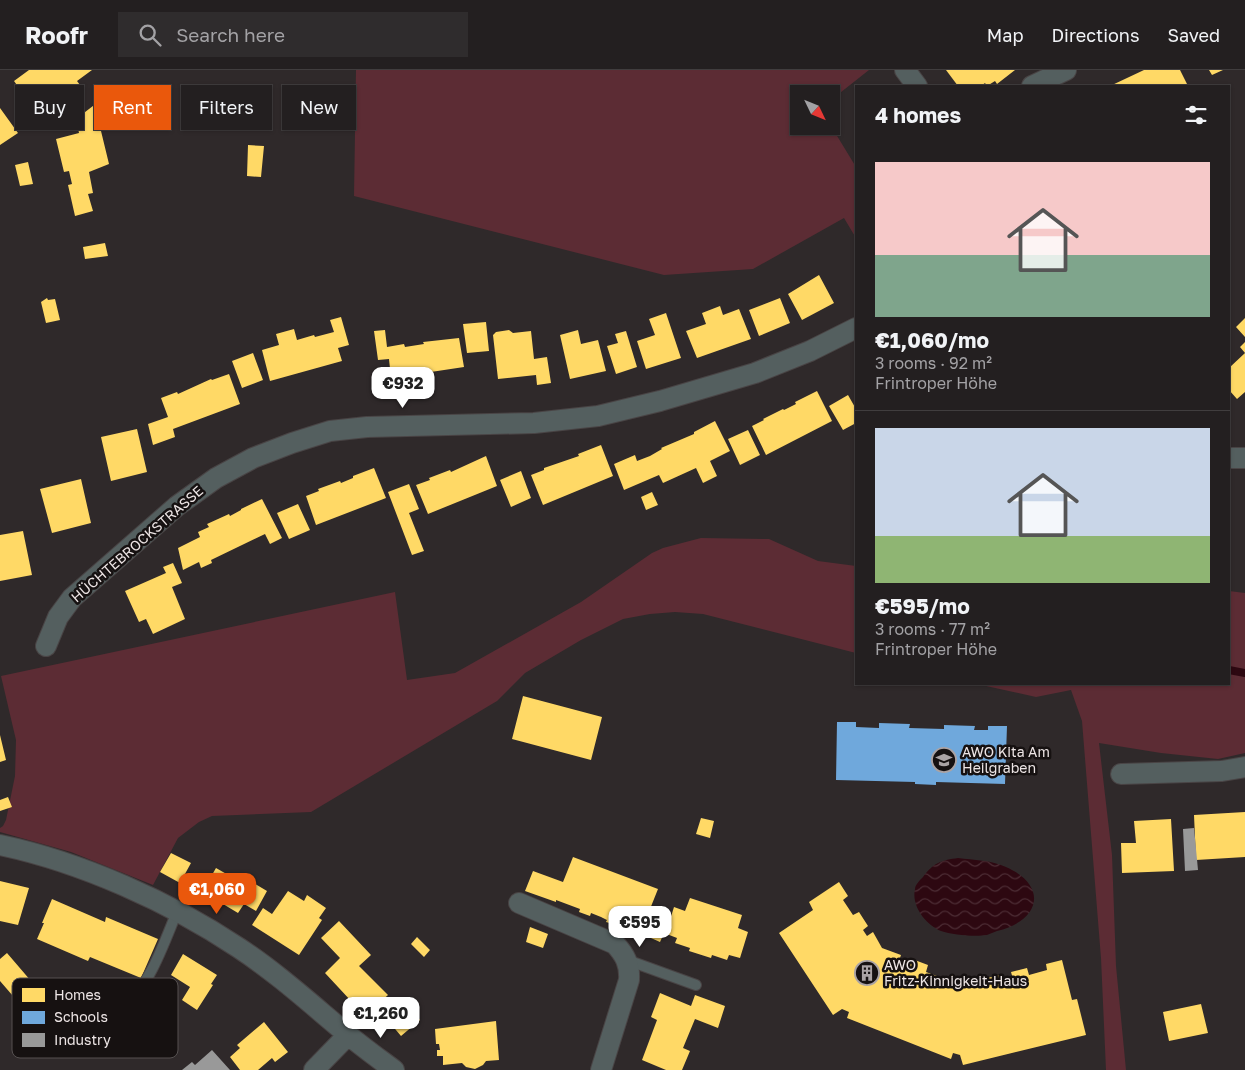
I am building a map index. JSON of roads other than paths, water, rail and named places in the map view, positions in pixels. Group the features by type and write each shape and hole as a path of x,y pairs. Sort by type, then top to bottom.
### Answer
{"street":[{"path":"905,70 916,85"},
{"path":"1034,85 1066,70"},
{"name":"HÜCHTEBROCKSTRASSE","path":"46,646 58,616 72,598 178,506 216,478 253,458 330,431 367,427 534,423 598,416 660,402 755,373 810,351 855,328"},
{"path":"1230,458 1245,458"},
{"path":"1121,774 1222,771 1245,766"},
{"path":"0,844 49,858 110,880 177,912 239,949 394,1070"},
{"path":"519,903 615,944 623,952 627,960 629,980 601,1070"},
{"path":"314,1070 348,1035"}],"lane":[{"path":"147,978 177,912"},
{"path":"627,960 696,985"}],"water":[{"path":"958,858 994,863 1020,875 1029,884 1033,893 1034,902 1030,911 1023,919 1011,926 982,936 951,934 935,928 925,920 915,902 916,886 934,865"}],"waterway":[{"path":"1230,670 1245,673"}],"place":[{"name":"AWO Kita Am Heilgraben","path":"944,760"},
{"name":"AWO Fritz-Kinnigkeit-Haus","path":"867,973"}]}
